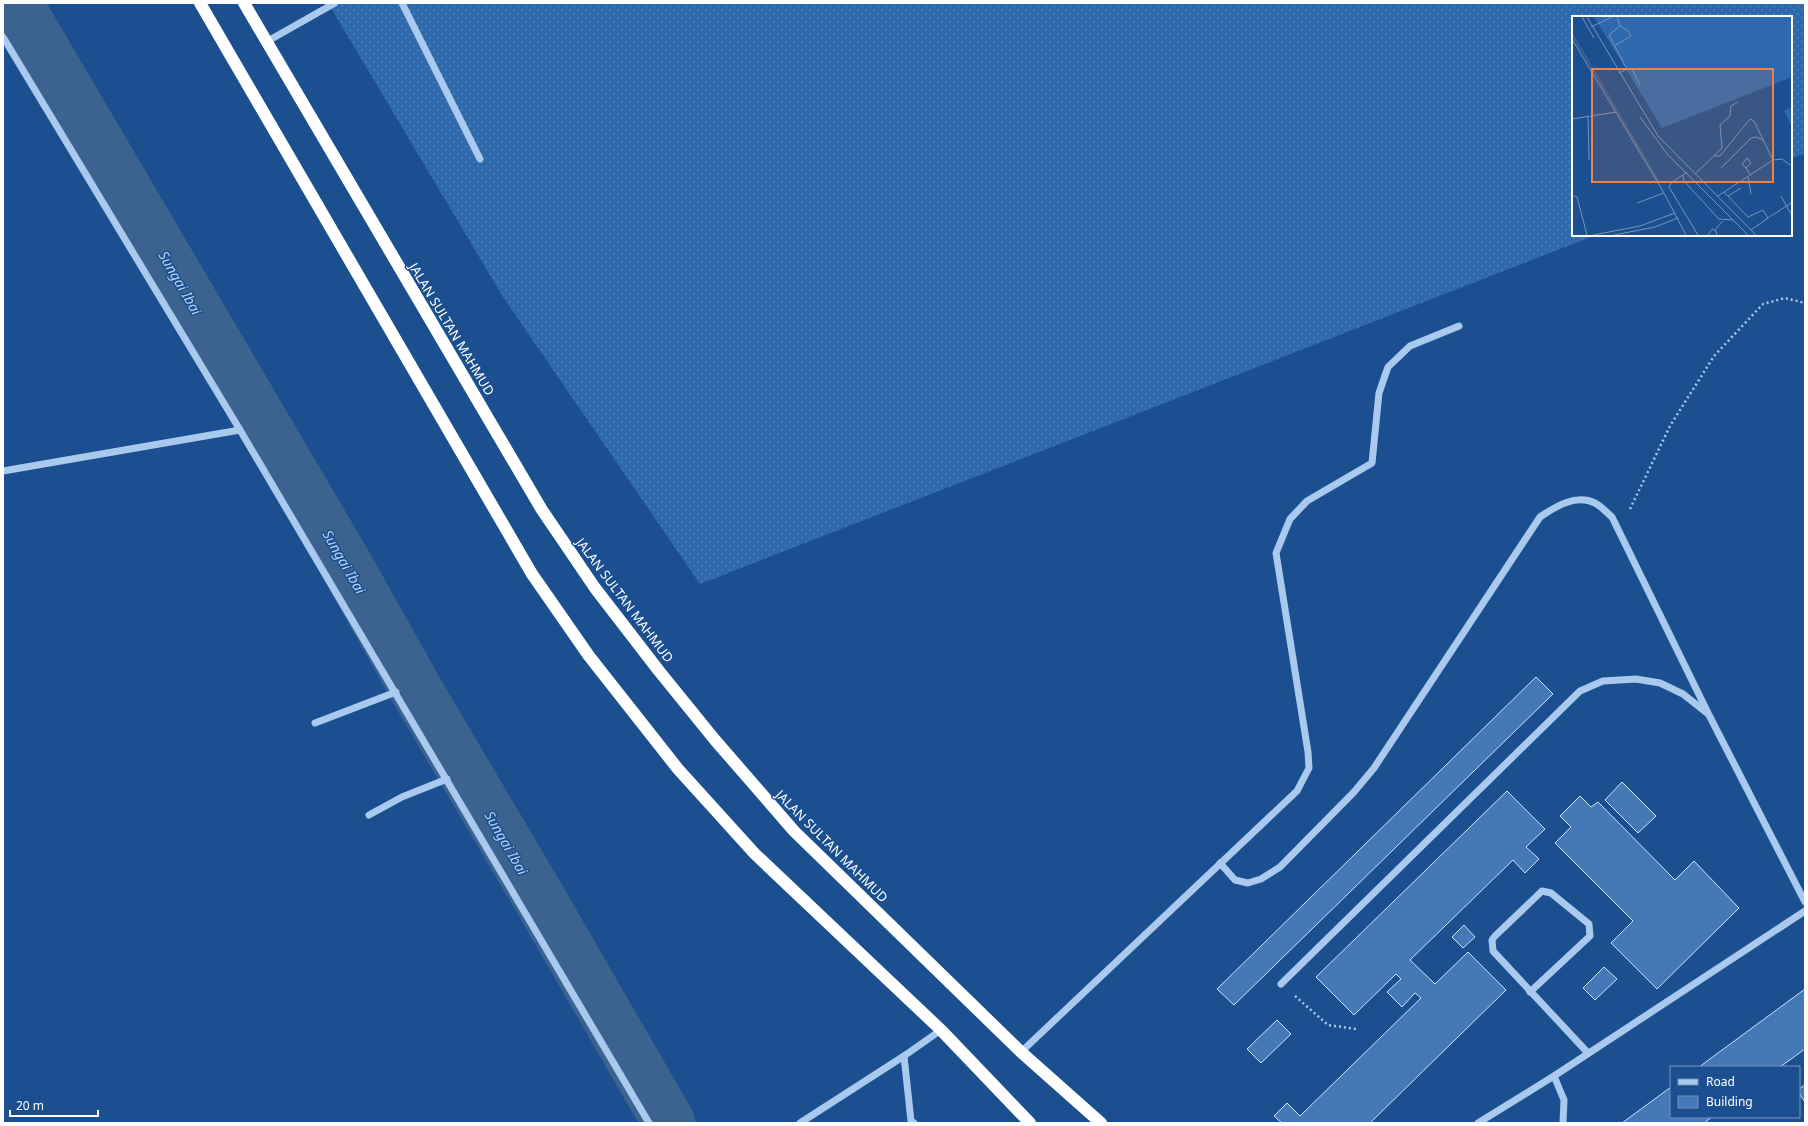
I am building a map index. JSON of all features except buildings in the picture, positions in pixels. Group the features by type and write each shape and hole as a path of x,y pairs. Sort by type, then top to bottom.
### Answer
{"highway":[{"path":"200,3 532,574 589,656 678,768 755,854 941,1030 1030,1123"},
{"name":"JALAN SULTAN MAHMUD","path":"244,3 542,510 594,588 715,740 790,826 1021,1052 1100,1123"}],"street":[{"path":"266,42 335,3"},
{"path":"402,3 480,159"},
{"path":"3,37 396,692 649,1123"},
{"path":"1021,1052 1297,791 1309,768 1308,752 1276,553 1290,519 1307,501 1372,463 1379,393 1388,367 1410,346 1459,326"},
{"path":"3,470 240,430"},
{"path":"1220,863 1236,880 1248,883 1261,879 1280,867 1359,786 1374,768 1540,517 1559,504 1578,500 1595,503 1612,517 1709,714 1805,902"},
{"path":"1281,984 1580,691 1602,681 1636,678 1654,682 1683,694 1709,714"},
{"path":"315,723 396,692"},
{"path":"369,815 402,797 447,779"},
{"path":"1530,992 1590,936 1589,924 1551,893 1542,891 1492,940 1493,951 1530,992 1588,1053"},
{"path":"1478,1123 1554,1076 1805,911"},
{"path":"800,1123 904,1056 941,1030"},
{"path":"904,1056 911,1121 914,1123"},
{"path":"1554,1076 1564,1100 1563,1123"}],"path":[{"path":"1619,531 1670,426 1714,356 1763,304 1785,298 1805,303"},
{"path":"1281,984 1328,1025 1356,1029"}],"shaded area":[{"path":"328,3 1805,3 1805,153 1792,159 1792,16 1572,16 1572,236 1593,236 700,584 503,297"}],"waterway":[{"name":"Sungai Ibai","path":"16,3 345,563 418,693 542,903 669,1123"}]}
